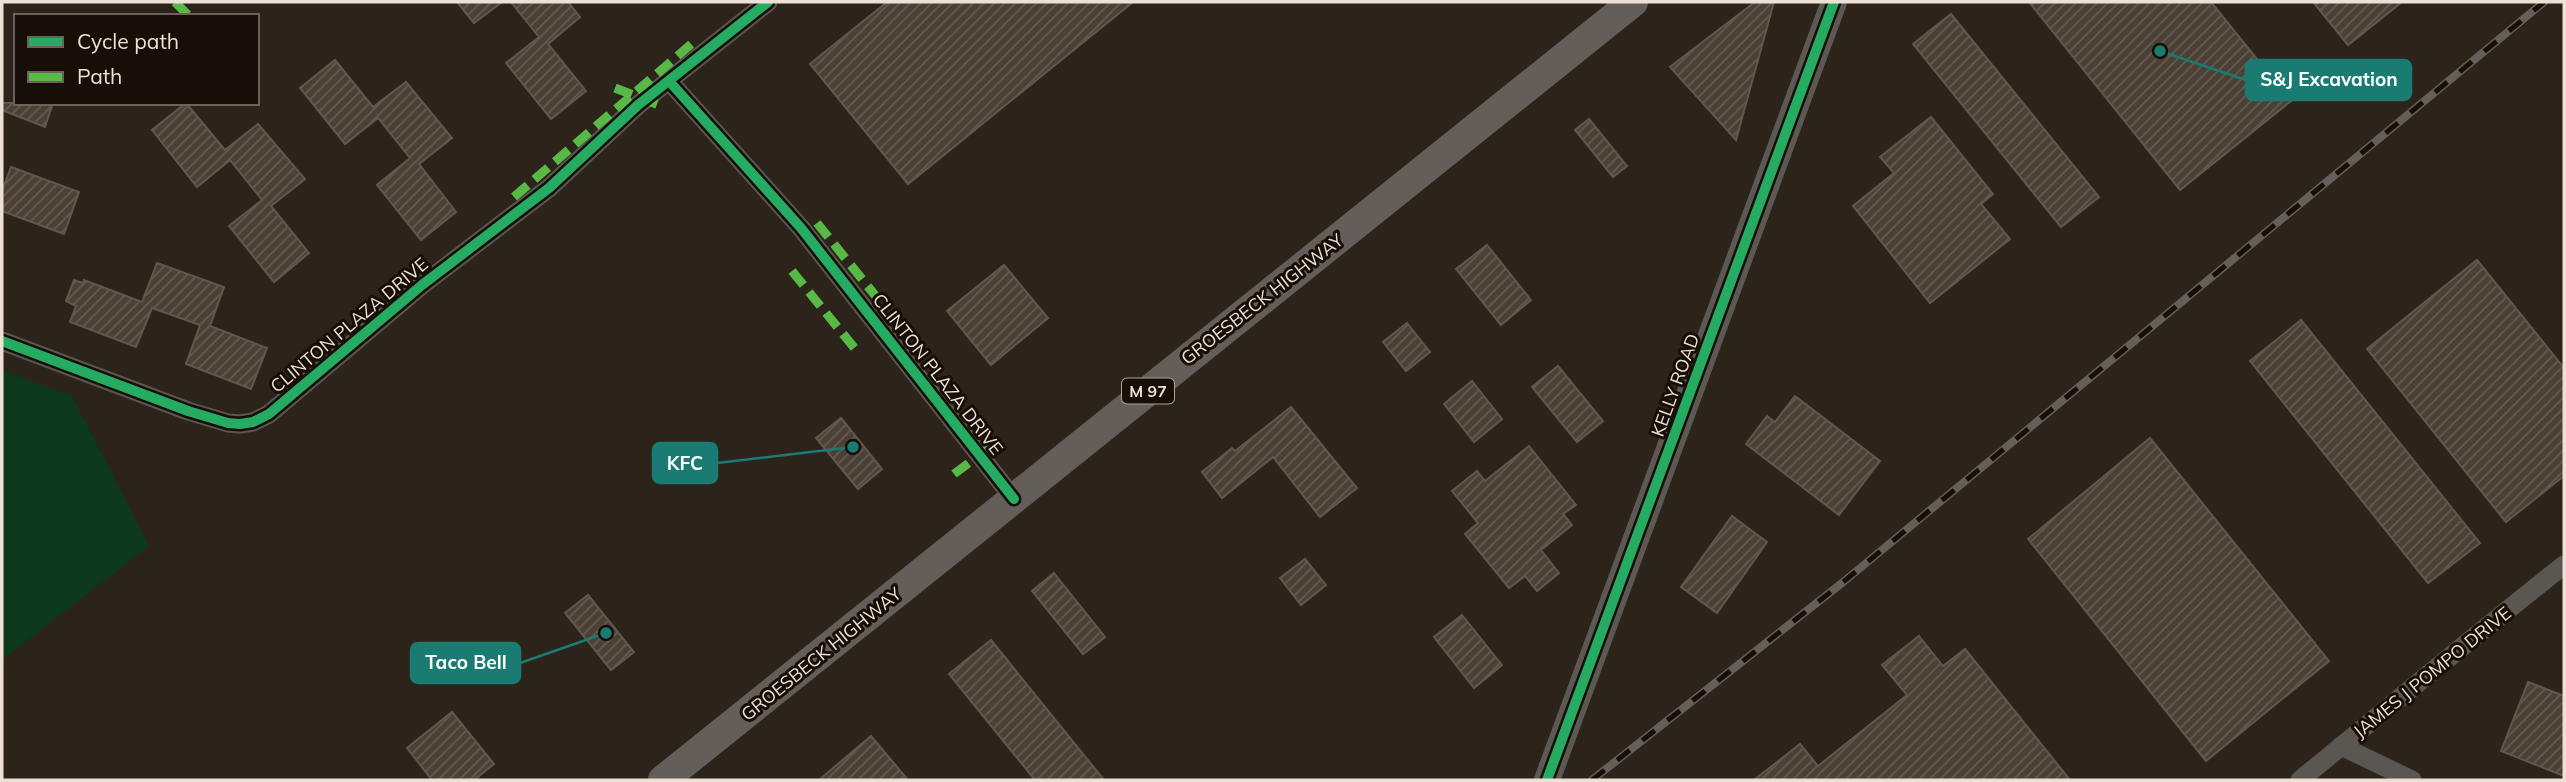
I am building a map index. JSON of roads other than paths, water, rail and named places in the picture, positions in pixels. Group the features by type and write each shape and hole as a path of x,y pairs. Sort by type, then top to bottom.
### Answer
{"main road":[{"name":"GROESBECK HIGHWAY","path":"663,780 1633,2"}],"street":[{"name":"CLINTON PLAZA DRIVE","path":"2,341 188,411 228,423 253,422 269,414 411,294 548,188 638,105 768,2"},
{"name":"KELLY ROAD","path":"1547,780 1834,2"},
{"name":"CLINTON PLAZA DRIVE","path":"669,81 801,228 1014,499"},
{"name":"JAMES J POMPO DRIVE","path":"2300,780 2564,565"},
{"path":"2341,746 2412,780"}],"railway":[{"path":"1592,780 1842,583 2544,2"}],"place":[{"name":"S&J Excavation","path":"2160,51"},
{"name":"KFC","path":"853,447"},
{"name":"Taco Bell","path":"606,633"}]}
